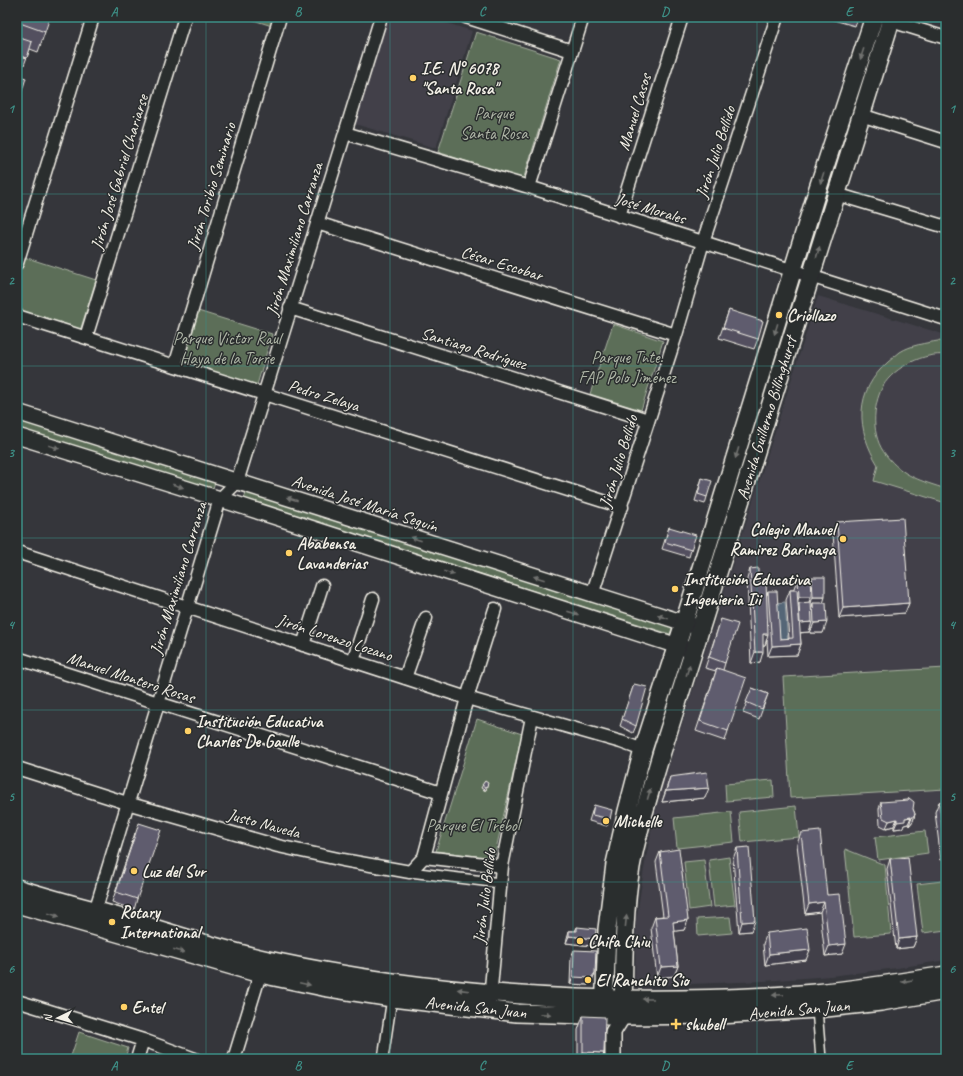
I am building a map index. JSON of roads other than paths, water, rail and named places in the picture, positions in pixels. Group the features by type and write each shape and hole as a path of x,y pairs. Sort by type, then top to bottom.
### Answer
{"main road":[{"name":"Avenida Guillermo Billinghurst","path":"604,1016 607,929 615,864 643,750 794,271 818,188 874,17"},
{"name":"Avenida Guillermo Billinghurst","path":"623,1016 625,930 631,867 643,814 892,19"},
{"name":"Avenida San Juan","path":"17,888 93,918 260,974 323,987 392,998 517,1013 604,1016 720,1015 817,1009 881,1002 946,991"},
{"name":"Avenida San Juan","path":"17,904 93,918 265,959 326,971 490,993 624,999 719,999 816,993 878,986 946,975"}],"street":[{"path":"17,263 93,17"},
{"name":"Jirón José Gabriel Chariarse","path":"86,338 185,17"},
{"name":"Jirón Toribio Seminario","path":"175,366 280,17"},
{"name":"Jirón Maximiliano Carranza","path":"93,918 220,499 237,482 381,17"},
{"path":"466,17 572,50"},
{"path":"529,187 583,17"},
{"name":"Manuel Casos","path":"619,216 682,17"},
{"name":"Jirón Julio Bellido","path":"592,595 622,507 648,420 676,335 703,242 777,17"},
{"path":"892,19 946,38"},
{"path":"861,115 946,142"},
{"name":"José Morales","path":"345,133 529,187 946,319"},
{"path":"836,194 946,227"},
{"name":"César Escobar","path":"317,223 676,335"},
{"name":"Santiago Rodríguez","path":"290,308 648,420"},
{"name":"Pedro Zelaya","path":"17,316 622,507"},
{"name":"Avenida José María Seguín","path":"17,412 592,595 701,628"},
{"path":"17,436 220,499 694,651"},
{"name":"Jirón Lorenzo Lozano","path":"17,552 187,606 466,698 643,750"},
{"path":"303,645 322,586"},
{"path":"353,661 373,599"},
{"path":"410,872 424,857 466,698 495,609"},
{"path":"405,678 426,618"},
{"name":"Manuel Montero Rosas","path":"17,658 441,793"},
{"name":"Jirón Julio Bellido","path":"490,1010 490,993 502,866 532,717"},
{"name":"Justo Naveda","path":"17,768 127,803 278,846 410,872"},
{"path":"424,857 502,866"},
{"path":"410,872 500,883"},
{"path":"234,1059 260,974"},
{"path":"383,1059 392,998"},
{"path":"17,1001 143,1040 195,1059"},
{"path":"817,1009 821,1059"},
{"path":"604,1016 614,1032"},
{"name":"Avenida Guillermo Billinghurst","path":"613,1059 614,1032 623,1016"},
{"path":"137,1059 143,1040"}],"water":[{"path":"785,602 788,645 777,646 775,603"}],"place":[{"name":"I.E. N° 6078 \"Santa Rosa\"","path":"413,78"},
{"name":"Criollazo","path":"779,315"},
{"name":"Colegio Manuel Ramirez Barinaga","path":"843,539"},
{"name":"Ababensa Lavanderias","path":"289,553"},
{"name":"Institución Educativa Ingenieria Iii","path":"675,589"},
{"name":"Institución Educativa Charles De Gaulle","path":"188,731"},
{"name":"Michelle","path":"606,821"},
{"name":"Luz del Sur","path":"134,871"},
{"name":"Rotary International","path":"112,922"},
{"name":"Chifa Chiu","path":"580,941"},
{"name":"El Ranchito Sio","path":"588,980"},
{"name":"Entel","path":"124,1007"},
{"name":"shubell","path":"676,1024"}],"park label":[{"name":"Parque Santa Rosa","path":"494,123"},
{"name":"Parque Victor Raul Haya de la Torre","path":"227,348"},
{"name":"Parque Tnte. FAP Polo Jiménez","path":"627,367"},
{"name":"Parque El Trébol","path":"473,825"}]}
